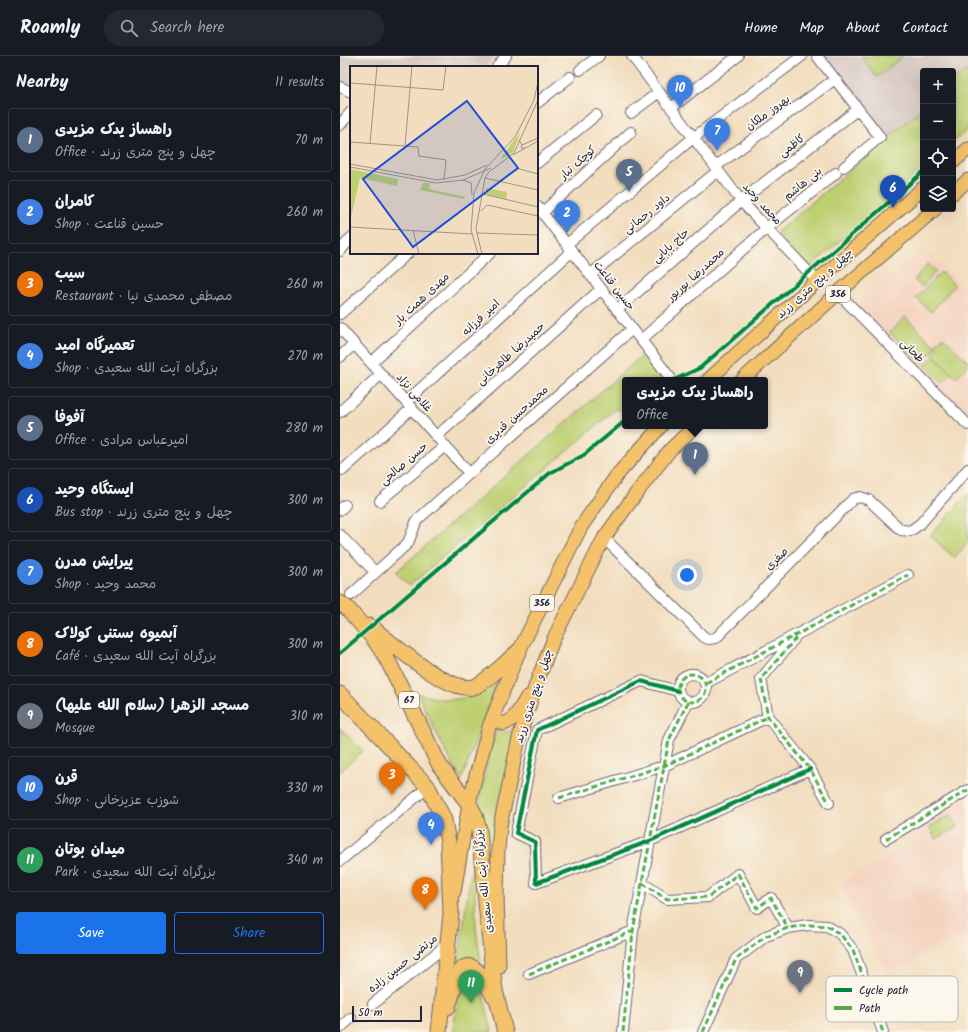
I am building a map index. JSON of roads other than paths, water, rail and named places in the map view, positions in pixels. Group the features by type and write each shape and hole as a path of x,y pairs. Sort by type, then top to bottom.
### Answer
{"highway":[{"path":"346,602 404,652 435,675 461,687 474,687 483,682 519,651"},
{"name":"بزرگراه آیت الله سعیدی","path":"346,602 386,657 440,766 469,804 475,815 480,830 493,973 505,1032"},
{"path":"340,694 346,706 428,787 444,820 447,830 451,913 439,1032"},
{"path":"439,1032 458,976 462,970 468,967 474,968 481,973 500,1008"}],"main road":[{"path":"956,159 968,149"},
{"path":"956,190 968,180"},
{"name":"چهل و پنج متری زرند","path":"711,377 920,191"},
{"name":"چهل و پنج متری زرند","path":"745,377 838,293 932,212"},
{"name":"356","path":"451,913 469,804 489,727 519,651 581,527 617,475 658,429"},
{"name":"چهل و پنج متری زرند","path":"500,1008 497,895 500,826 519,738 536,684 554,638 604,538 670,450 692,429"},
{"path":"493,716 499,722 504,724 509,722 517,713 536,684"}],"street":[{"path":"498,66 506,56"},
{"path":"580,70 599,56"},
{"name":"محمد وحید","path":"632,56 741,201 818,281"},
{"path":"671,108 738,56"},
{"path":"693,138 802,56"},
{"path":"817,56 858,110"},
{"path":"538,102 570,77"},
{"name":"بهروز ملکان","path":"717,169 835,79"},
{"path":"340,87 350,92"},
{"path":"631,113 659,92"},
{"name":"بنی هاشم","path":"767,228 880,137 858,110"},
{"name":"کاظمی","path":"741,201 858,110"},
{"path":"340,125 350,113"},
{"path":"538,162 596,115"},
{"name":"کوچک تبار","path":"539,209 631,132"},
{"name":"امیر فرزانه","path":"343,470 569,248 693,138"},
{"name":"داود رحمانی","path":"590,275 717,169"},
{"name":"حاج بابایی","path":"618,310 741,201"},
{"name":"حسین قناعت","path":"539,209 670,377"},
{"name":"محمدرضا بوربور","path":"641,340 767,228"},
{"path":"340,251 350,239"},
{"path":"340,314 407,254"},
{"name":"مهدی همت یار","path":"371,363 489,254"},
{"name":"حمیدرضا طاهرخانی","path":"436,436 601,289"},
{"name":"طحانی","path":"838,293 968,425"},
{"name":"غلامی نژاد","path":"340,328 470,473"},
{"name":"محمدحسن قدیری","path":"375,572 408,543 417,520 632,329"},
{"path":"340,357 354,344"},
{"path":"340,412 381,374"},
{"name":"حسن صالحی","path":"380,501 445,446"},
{"name":"صفری","path":"604,538 704,637 708,639 716,638 854,499 860,497 868,500 901,530 910,531 920,524 968,468"},
{"path":"340,536 375,572 346,602"},
{"path":"706,683 908,575"},
{"path":"798,634 761,679 768,717 810,768 829,803"},
{"path":"678,691 680,682 687,675 696,674 706,683 706,691 702,699 688,702 684,700 678,691 641,681 537,730 516,833 535,842 536,883 650,841 810,768"},
{"path":"623,1032 634,931 669,740 688,702"},
{"path":"559,798 664,766 768,717"},
{"path":"340,861 428,787"},
{"path":"886,839 968,790"},
{"path":"642,883 667,899 708,897 738,874 758,908 771,898 788,928"},
{"path":"703,1032 736,959 766,936 788,928 808,925 826,926 840,934 853,950 863,976"},
{"path":"529,974 634,931"},
{"name":"مرتضی حسین زاده","path":"373,1004 448,943"},
{"path":"340,1028 352,1018"},
{"path":"879,1022 883,1032"}],"place":[{"name":"قرن","path":"680,108"},
{"name":"پیرایش مدرن","path":"717,151"},
{"name":"آفوفا","path":"629,192"},
{"name":"ایستگاه وحید","path":"893,208"},
{"name":"کامران","path":"567,233"},
{"name":"راهساز یدک مزیدی","path":"695,475"},
{"name":"سیب","path":"392,795"},
{"name":"تعمیرگاه امید","path":"431,845"},
{"name":"آبمیوه بستنی کولاک","path":"425,910"},
{"name":"مسجد الزهرا (سلام الله علیها)","path":"800,993"},
{"name":"میدان بوتان","path":"471,1003"}]}
